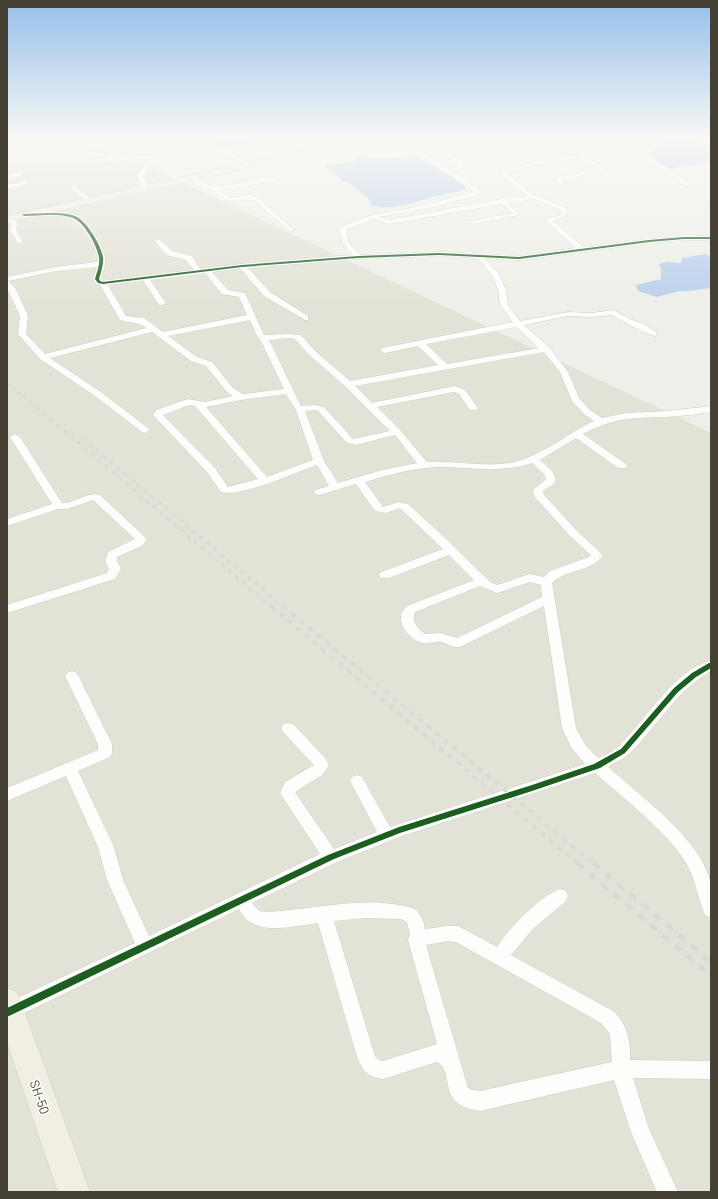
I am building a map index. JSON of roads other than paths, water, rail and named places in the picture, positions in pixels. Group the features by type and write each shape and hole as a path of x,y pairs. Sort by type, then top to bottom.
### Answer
{"main road":[{"path":"8,218 118,194"},
{"name":"SH-50","path":"8,1007 74,1192"}],"street":[{"path":"82,194 90,200"},
{"path":"220,194 229,200 250,197 256,198 291,230"},
{"path":"358,257 346,243 342,230 350,225 371,217 430,206 474,194"},
{"path":"529,194 565,209 563,216 548,220 582,250"},
{"path":"371,217 389,222 536,197"},
{"path":"472,222 518,214 502,202"},
{"path":"24,215 66,215 78,218 83,223 102,259 97,279 99,282 103,283 123,318 129,320 141,320 194,359 212,366 230,390 241,396"},
{"path":"8,218 15,224 13,230 20,242"},
{"path":"103,283 242,266 358,257 439,254 519,258 648,241 684,238 711,238"},
{"path":"158,241 169,253 188,258 225,292 242,295 297,407 300,409 319,461 335,487"},
{"path":"480,257 495,274 502,290 504,305 507,310 518,324 546,349 564,372 575,399 600,422"},
{"path":"7,279 62,268 101,264"},
{"path":"242,266 267,294 305,318"},
{"path":"145,278 162,303"},
{"path":"7,283 12,288 24,316 22,334 29,344 43,357 112,404 145,430"},
{"path":"385,350 568,314 592,315 613,312 626,321 641,326 653,334"},
{"path":"161,335 252,317"},
{"path":"43,357 152,328"},
{"path":"264,338 289,336 298,338 312,353 348,384 397,432 424,465"},
{"path":"420,343 445,367"},
{"path":"348,384 546,349"},
{"path":"370,406 449,390 459,390 464,394 473,408"},
{"path":"200,406 241,396 289,391"},
{"path":"264,480 200,406 193,402 188,402 159,412 158,415 211,470 226,490 232,490 264,480 319,461"},
{"path":"300,409 316,407 321,409 348,440 352,442 397,432"},
{"path":"319,492 424,465 442,464 504,466 534,459 556,448 576,434 615,416 631,414 666,414 711,409"},
{"path":"576,434 622,466"},
{"path":"15,437 58,505"},
{"path":"534,459 551,475 551,480 549,483 538,490 539,496 574,534 597,555 593,560 554,574 546,582"},
{"path":"359,481 379,509 384,511 402,505 481,580 492,588 497,589 530,578 546,582"},
{"path":"7,523 58,505 64,507 91,497 96,497 141,539 138,543 112,555 111,561 115,569 111,576 7,609"},
{"path":"385,575 451,550"},
{"path":"481,580 411,610 408,614 407,621 416,635 425,639 447,639 456,643 460,642 548,599"},
{"path":"546,582 569,728 577,746 584,755 672,835 687,851 697,867 711,910"},
{"path":"8,1007 145,946 331,857 387,835 597,766 623,751 676,690 694,675 711,665"},
{"path":"7,795 106,753 106,748 72,676"},
{"path":"288,728 321,763 322,766 317,771 290,786 288,788 288,793 331,857"},
{"path":"70,768 106,847 115,880 145,946"},
{"path":"357,781 387,835"},
{"path":"500,957 518,931 560,896"},
{"path":"243,900 248,911 255,918 266,920 370,911 408,913 414,918 417,932 420,937 424,938 447,933 458,934 613,1021 620,1036 621,1069 633,1116 668,1192"},
{"path":"324,915 366,1056 372,1067 377,1070 384,1070 438,1053 445,1055 450,1060 452,1066"},
{"path":"416,940 459,1093 465,1099 472,1102 480,1102 621,1069 711,1070"}],"water":[{"path":"362,194 444,194 390,207 369,204 371,201"},
{"path":"705,254 711,256 711,288 679,291 657,297 638,291 636,285 661,279 661,267 658,265 661,263 681,263 682,258"}],"railway":[{"path":"7,383 37,408"},
{"path":"36,407 272,607"},
{"path":"82,438 284,607"},
{"path":"271,606 578,864"},
{"path":"283,606 594,864"},
{"path":"577,863 711,976"},
{"path":"593,863 711,962"}]}
